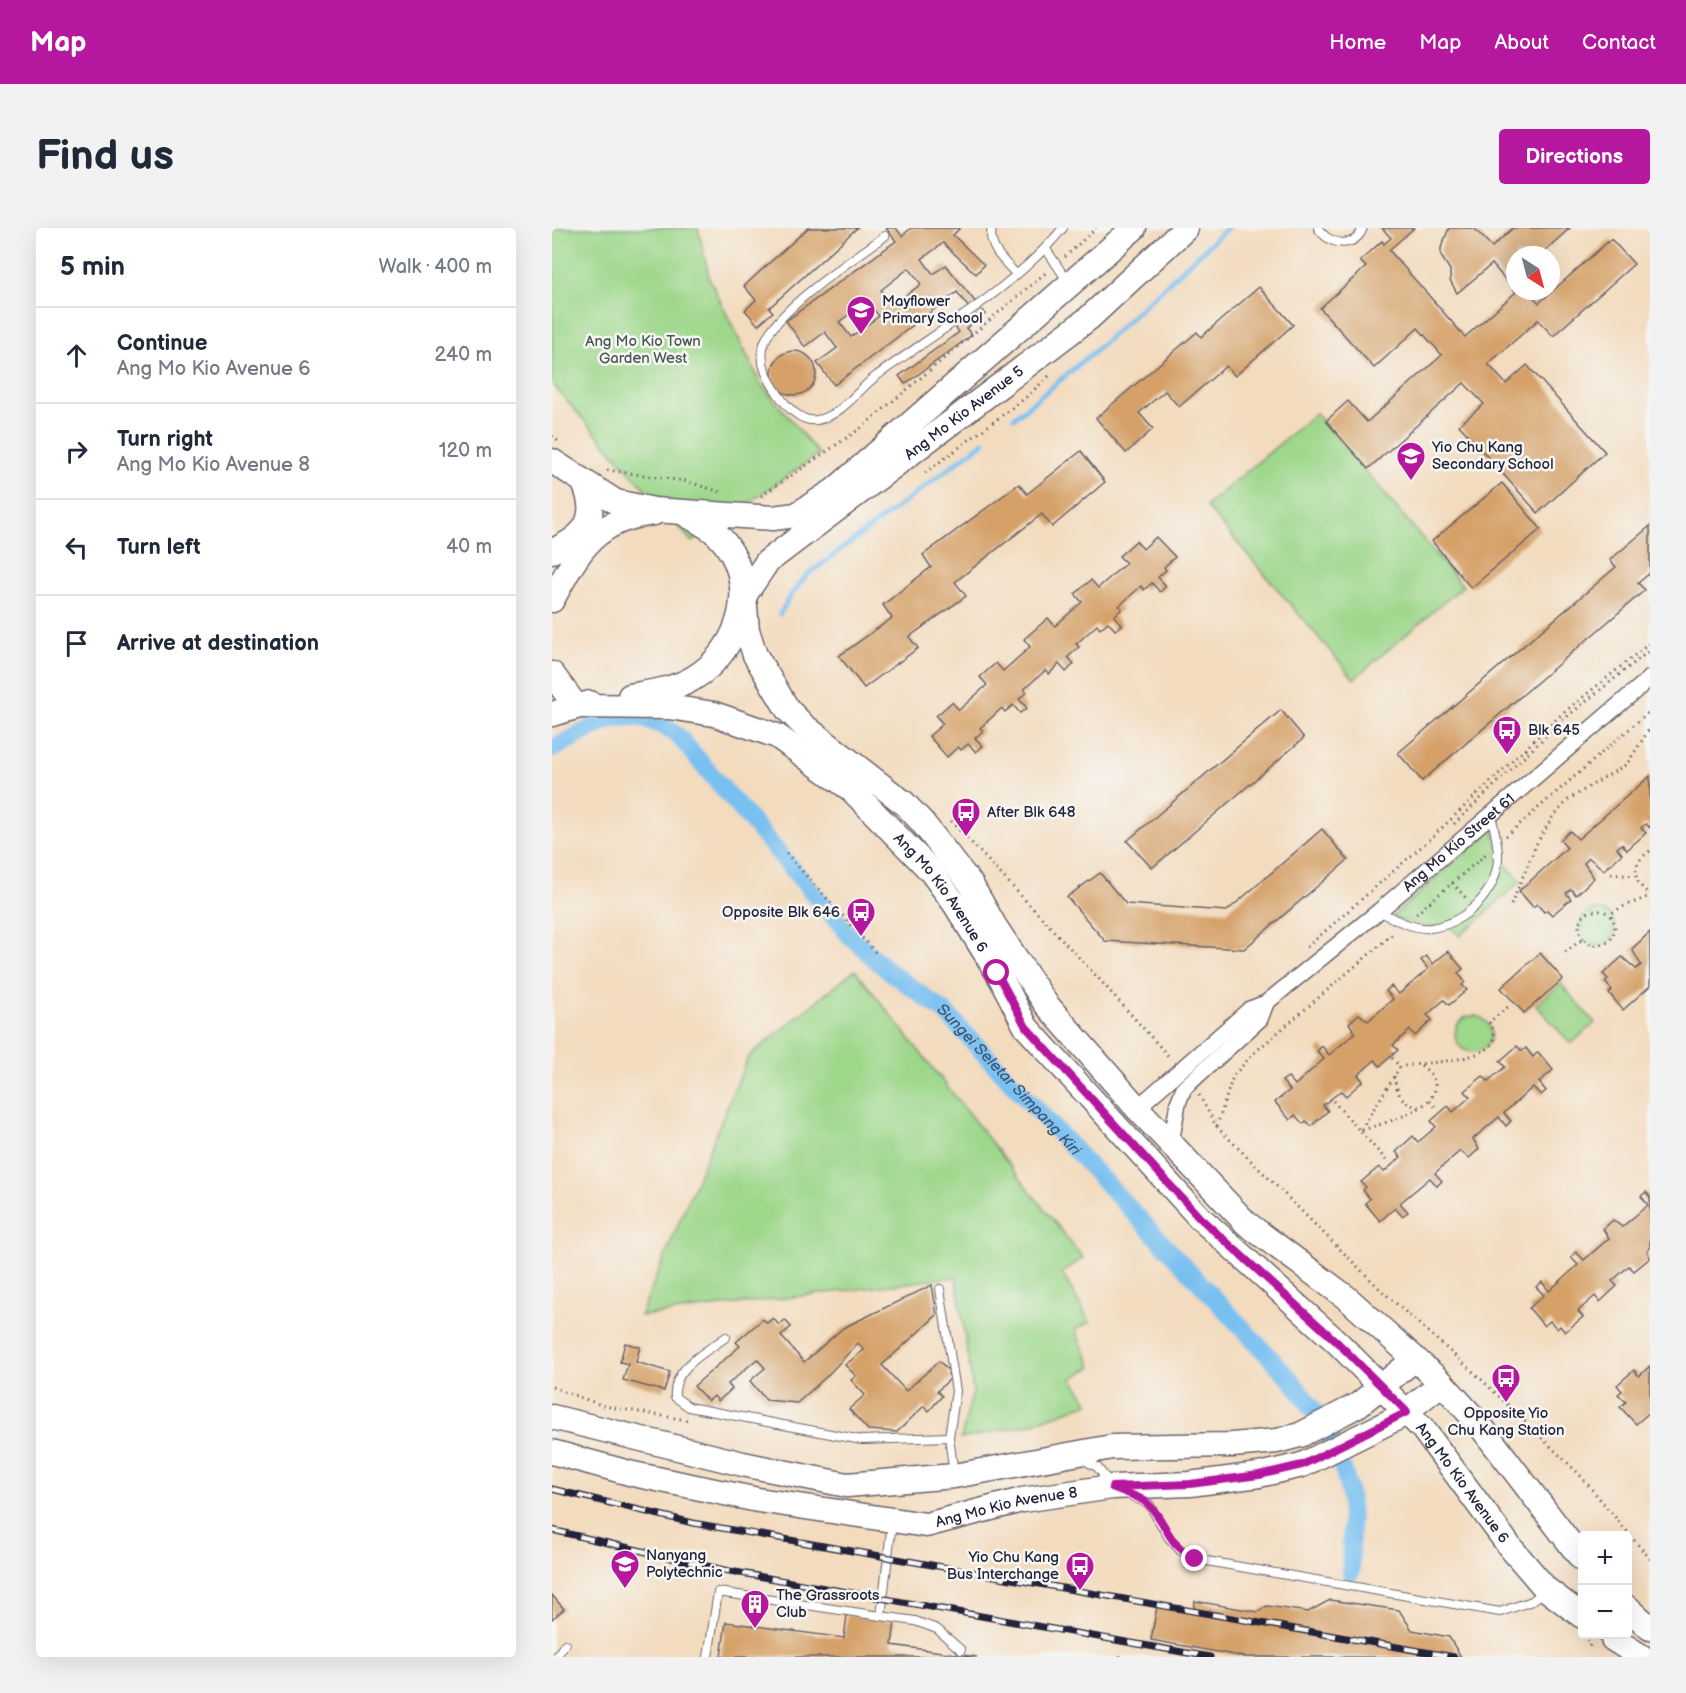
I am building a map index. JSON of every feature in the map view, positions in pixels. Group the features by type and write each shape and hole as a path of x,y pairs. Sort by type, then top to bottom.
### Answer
{"main road":[{"name":"Ang Mo Kio Avenue 5","path":"680,510 742,518 796,516 835,490 1071,286 1134,228"},
{"name":"Ang Mo Kio Avenue 5","path":"744,596 761,570 784,549 1089,318 1186,228"},
{"path":"904,429 918,448"},
{"path":"556,452 592,475 616,501 654,510 680,510"},
{"path":"552,552 569,544 583,532 592,511 592,475"},
{"path":"553,597 586,542 607,527 639,515 680,510"},
{"name":"Ang Mo Kio Avenue 6","path":"680,510 707,527 723,541 737,566 744,596 747,630 755,655 788,710 804,726 904,803 922,822 970,883 994,927 1046,1004 1137,1108 1246,1223 1347,1298 1442,1383 1479,1425 1578,1554"},
{"path":"767,673 758,621 760,597 784,549"},
{"path":"552,714 576,706 669,689 691,680 710,666 730,644 739,622 744,596"},
{"path":"714,714 705,693 713,674 739,661 750,663 767,673"},
{"path":"552,674 576,706"},
{"name":"Ang Mo Kio Avenue 6","path":"576,706 669,707 714,714 777,736 852,790 930,870 955,904 1001,978 1026,1027 1200,1218 1338,1343 1407,1412 1439,1449 1509,1547 1546,1589 1578,1613"},
{"path":"552,1417 743,1464 847,1485 954,1476 1112,1447 1232,1445 1300,1435 1358,1405 1415,1359"},
{"name":"Ang Mo Kio Avenue 8","path":"552,1452 633,1474 747,1498 926,1525 1022,1500 1112,1487 1190,1484 1259,1475 1302,1465 1407,1412 1442,1383"},
{"path":"1632,1612 1650,1628"},
{"path":"1608,1644 1642,1657"}],"street":[{"name":"Ang Mo Kio Street 61","path":"1137,1108 1250,1009 1266,1003 1379,911 1650,678"},
{"name":"Ang Mo Kio Street 61","path":"1171,1143 1178,1103 1184,1089 1260,1019 1266,1003"}],"lane":[{"path":"992,228 990,235 994,248 1016,274"},
{"path":"885,236 804,297 774,324 763,347 763,370 766,377 784,403 806,419 818,420 838,410 873,379 1016,274 1046,249 1063,228"},
{"path":"1318,228 1326,239 1338,244 1351,242 1361,234 1363,228"},
{"path":"1046,249 1071,286"},
{"path":"1379,911 1406,923 1429,928 1450,923 1474,907 1483,899 1492,881 1498,857 1491,815"},
{"path":"940,1289 956,1391 949,1437 954,1476"},
{"path":"726,1337 685,1368 674,1386 675,1396 689,1407 862,1440 949,1437"},
{"path":"1062,1455 1087,1461 1097,1467 1112,1487 1149,1504 1169,1538 1180,1550 1195,1559 1500,1612 1532,1601 1546,1589"},
{"path":"881,1616 892,1521"},
{"path":"708,1657 718,1592 915,1621 937,1629 961,1650"},
{"path":"556,1657 565,1644"}],"path":[{"path":"753,501 859,429 1056,265 1096,228"},
{"path":"552,436 556,452"},
{"path":"592,475 610,472 685,482 730,495"},
{"path":"1306,948 1429,840 1562,714 1650,643"},
{"path":"1311,950 1432,844 1564,719 1650,650"},
{"path":"1217,1127 1233,1076 1254,1053 1650,711"},
{"path":"1511,905 1537,843 1552,818 1569,800 1627,764 1650,728"},
{"path":"1610,914 1650,895 1639,886 1635,876 1636,865 1650,851"},
{"path":"786,853 876,953"},
{"path":"1611,874 1635,876"},
{"path":"1452,883 1474,907"},
{"path":"1602,909 1610,914 1616,923 1615,934 1609,942 1593,946 1583,939 1579,925 1583,916 1592,910 1602,909"},
{"path":"1565,952 1583,939"},
{"path":"1400,1067 1480,1055 1493,1043 1495,1035 1489,1022 1508,1007"},
{"path":"1392,1058 1400,1067"},
{"path":"1360,1131 1421,1108 1430,1101 1436,1090 1434,1082 1421,1065"},
{"path":"1360,1131 1400,1067"},
{"path":"1395,1076 1400,1097 1412,1106 1421,1108"},
{"path":"1333,1101 1387,1161"},
{"path":"1430,1101 1438,1110"},
{"path":"1454,1354 1579,1474 1650,1558"},
{"path":"1588,1650 1608,1644"}],"green space":[{"name":"Ang Mo Kio Town Garden West","path":"552,228 698,228 710,280 761,384 819,454 692,542 552,384"},
{"path":"1316,413 1463,586 1354,679 1206,506"},
{"path":"1494,827 1498,857 1521,881 1460,936 1446,924 1429,928 1391,918"},
{"path":"1597,910 1610,915 1615,928 1610,941 1597,946 1584,941 1579,928 1584,915"},
{"path":"855,970 1083,1258 1062,1273 1090,1322 1075,1330 1092,1367 1072,1378 1089,1403 1031,1424 961,1439 973,1391 956,1277 640,1316 748,1057"},
{"path":"1561,984 1595,1023 1571,1044 1536,1005"},
{"path":"1473,1016 1486,1021 1491,1034 1486,1047 1473,1052 1460,1047 1455,1034 1460,1021"}],"building":[{"path":"808,228 857,228 769,308 773,312 758,325 745,310 756,300 744,286"},
{"path":"886,228 896,228 902,236 911,228 960,228 953,235 984,265 976,274 943,243 922,259 933,274 946,265 985,314 966,328 972,335 905,384 899,376 959,332 954,325 972,312 957,292 834,385 817,363 837,348 825,332 805,347 786,321 896,241","holes":["909,268 921,284 893,305 881,290","867,301 879,316 851,337 839,322"]},
{"path":"1382,228 1414,228 1389,250 1465,337 1507,300 1536,300 1539,303 1542,300 1560,300 1560,284 1611,239 1634,264 1553,336 1538,320 1488,364 1506,384 1527,365 1605,452 1538,513 1459,425 1484,404 1464,383 1368,469 1326,421 1348,401 1367,422 1442,355 1418,328 1374,368 1320,308 1366,267 1360,261 1382,241 1384,244 1391,238"},
{"path":"1449,228 1474,228 1492,247 1513,228 1570,228 1550,246 1506,246 1506,280 1492,264 1457,293 1450,280 1450,270 1441,256 1441,248"},
{"path":"1259,287 1293,325 1235,376 1226,366 1179,407 1165,391 1139,413 1153,429 1126,453 1096,418 1197,332 1201,337"},
{"path":"794,351 803,352 810,357 815,364 815,382 810,389 803,394 794,395 785,394 778,389 773,382 772,373 773,364 778,357 785,352"},
{"path":"1081,451 1105,482 1052,527 1042,514 955,582 966,596 909,637 918,648 864,688 839,656 892,618 883,605 931,567 923,555 1019,484 1027,494"},
{"path":"1502,483 1541,529 1471,588 1432,541"},
{"path":"1650,526 1650,573 1638,583 1645,590 1422,781 1398,753 1616,567 1610,560"},
{"path":"1156,537 1175,557 1164,567 1166,570 1158,577 1166,586 1160,592 1152,583 1144,590 1141,586 1119,606 1122,609 1114,616 1122,625 1115,630 1108,622 1100,629 1097,625 1076,644 1079,647 1068,657 1074,664 1066,672 1059,664 1049,674 1046,670 1024,689 1027,692 1019,699 1027,708 1020,713 1013,705 1005,712 1002,708 980,728 983,731 975,738 983,746 976,752 968,744 961,750 958,747 947,757 929,736 943,724 936,716 952,702 959,710 987,685 980,677 996,663 1003,671 1030,647 1024,639 1048,618 1055,626 1082,602 1075,594 1091,580 1098,588 1126,563 1119,556 1136,541 1143,549"},
{"path":"1281,710 1304,738 1152,868 1127,841"},
{"path":"1650,776 1650,828 1646,824 1641,828 1646,833 1627,850 1622,844 1617,848 1622,854 1604,870 1589,858 1584,863 1594,878 1576,895 1571,889 1566,893 1571,899 1552,915 1547,910 1544,912 1537,904 1533,907 1519,891 1567,848 1560,840 1570,831 1578,839"},
{"path":"1322,829 1348,860 1244,949 1105,941 1067,897 1100,873 1126,904 1227,911"},
{"path":"1650,932 1650,986 1623,1010 1609,993 1612,990 1605,982 1608,979 1603,974 1622,957 1636,969 1641,965 1632,949"},
{"path":"1448,951 1463,969 1458,973 1465,982 1462,985 1467,990 1449,1005 1444,1000 1427,1015 1432,1020 1415,1036 1410,1030 1393,1045 1398,1050 1380,1066 1375,1060 1358,1075 1363,1081 1346,1096 1341,1091 1323,1105 1328,1111 1311,1126 1306,1121 1303,1124 1295,1115 1290,1120 1275,1102 1290,1090 1282,1081 1288,1077 1295,1085 1324,1059 1317,1051 1322,1046 1329,1055 1355,1033 1349,1023 1359,1014 1368,1021 1393,999 1386,991 1391,986 1399,994 1428,969 1421,960 1426,956 1433,964"},
{"path":"1540,953 1563,979 1524,1013 1501,988"},
{"path":"1517,1046 1522,1051 1526,1048 1533,1057 1538,1052 1553,1070 1539,1082 1546,1091 1541,1095 1533,1087 1504,1113 1511,1121 1506,1126 1499,1117 1473,1139 1479,1149 1469,1158 1460,1151 1435,1173 1442,1181 1437,1186 1430,1178 1400,1203 1408,1212 1402,1216 1395,1208 1380,1221 1365,1203 1370,1199 1363,1190 1366,1187 1361,1182 1379,1167 1384,1172 1401,1157 1396,1152 1413,1136 1418,1142 1436,1127 1431,1121 1448,1106 1453,1112 1470,1097 1465,1091 1483,1076 1488,1081 1505,1067 1500,1061"},
{"path":"1646,1192 1650,1197 1650,1248 1647,1251 1650,1258 1634,1271 1629,1266 1612,1281 1617,1286 1600,1302 1595,1296 1578,1311 1583,1317 1565,1332 1560,1326 1557,1329 1550,1321 1544,1326 1529,1308 1544,1295 1536,1287 1542,1282 1549,1291 1578,1265 1571,1257 1576,1252 1584,1260 1609,1238 1603,1229 1613,1220 1622,1227 1648,1205 1641,1196"},
{"path":"932,1285 937,1315 882,1365 906,1391 939,1361 950,1372 948,1374 951,1378 937,1391 942,1396 929,1411 924,1406 897,1432 868,1430 849,1409 865,1395 851,1380 856,1376 845,1365 864,1350 858,1343 825,1378 797,1403 766,1400 750,1381 765,1368 757,1359 728,1384 732,1389 718,1401 714,1396 708,1401 694,1386 740,1346 736,1342 763,1319 767,1323 773,1318 779,1325 785,1320 791,1327 781,1336 804,1362 843,1328"},
{"path":"625,1343 640,1347 636,1362 670,1372 664,1391 623,1380 628,1364 620,1362"},
{"path":"1650,1366 1650,1412 1636,1424 1620,1407 1626,1402 1618,1394 1622,1391 1617,1385 1634,1370 1639,1376"},
{"path":"552,1595 564,1609 552,1619"},
{"path":"1330,1600 1399,1610 1412,1630 1449,1637 1461,1657 1245,1657 1151,1640 1157,1606 1193,1613 1195,1601 1258,1612 1267,1606 1308,1612"},
{"name":"The Grassroots Club","path":"847,1615 895,1621 892,1645 977,1657 721,1657 726,1622 844,1638"}],"waterway":[{"path":"1014,418 1094,352 1227,228"},
{"path":"780,614 790,596 806,576 984,442"},
{"name":"Sungei Seletar Simpang Kiri","path":"552,749 600,724 628,717 660,725 678,736 849,935 886,969 944,1011 1293,1382 1330,1438 1345,1475 1351,1511 1351,1572"},
{"name":"Sungei Seletar Simpang Kiri","path":"721,780 723,791"}],"railway":[{"path":"552,1489 693,1523 1454,1657"},
{"path":"552,1530 724,1570 1210,1657"}],"place":[{"name":"Mayflower Primary School","path":"861,336"},
{"name":"Yio Chu Kang Secondary School","path":"1411,482"},
{"name":"Blk 645","path":"1507,756"},
{"name":"After Blk 648","path":"966,838"},
{"name":"Opposite Blk 646","path":"861,938"},
{"name":"Opposite Yio Chu Kang Station","path":"1506,1404"},
{"name":"Nanyang Polytechnic","path":"625,1590"},
{"name":"Yio Chu Kang Bus Interchange","path":"1080,1592"},
{"name":"The Grassroots Club","path":"755,1630"}],"route":[{"path":"997,973 1026,1027 1057,1058 1200,1218 1338,1343 1407,1412 1302,1465 1259,1475 1190,1484 1112,1487 1149,1504 1169,1538 1180,1550 1195,1559"}]}
